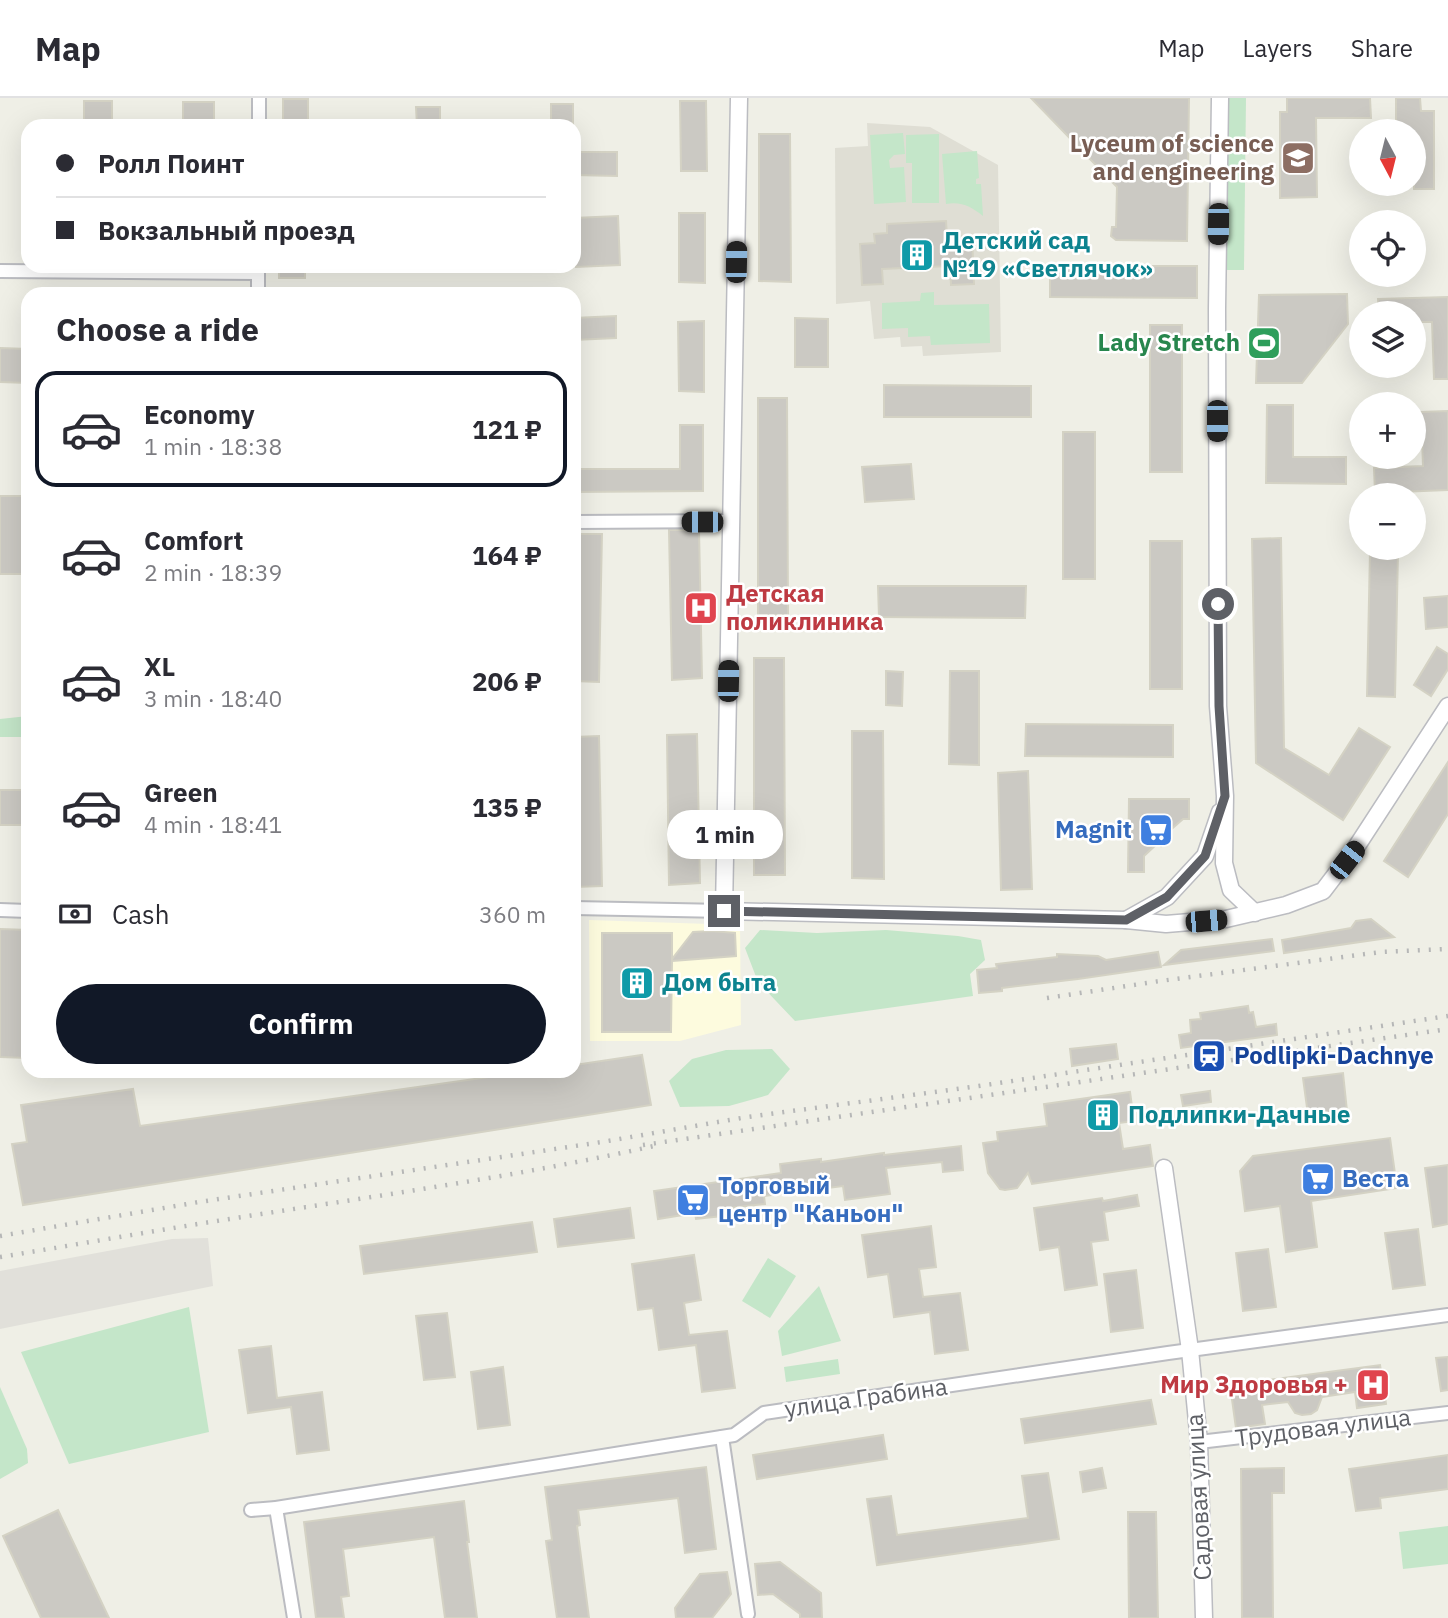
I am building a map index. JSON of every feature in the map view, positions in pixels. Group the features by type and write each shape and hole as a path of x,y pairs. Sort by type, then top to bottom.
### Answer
{"street":[{"path":"258,119 259,98"},
{"path":"724,911 739,98"},
{"path":"1220,98 1217,309 1218,692 1225,796 1224,863 1231,890 1255,913"},
{"path":"0,271 21,271"},
{"path":"581,522 731,522"},
{"path":"581,908 1126,920 1166,924 1226,919 1255,913 1323,891 1355,849 1446,714"},
{"path":"1126,920 1167,897 1205,856 1225,796"},
{"path":"1166,924 1167,897"},
{"path":"0,910 21,911"},
{"name":"Садовая улица","path":"1164,1168 1190,1350 1199,1442 1204,1618"},
{"name":"улица Грабина","path":"251,1510 734,1435 764,1413 1448,1315"},
{"name":"Трудовая улица","path":"1199,1442 1448,1413"},
{"path":"722,1437 748,1614"},
{"path":"276,1508 294,1618"}],"shaded area":[{"path":"867,123 930,127 998,165 1001,352 923,356 922,346 901,347 900,337 874,339 870,301 836,304 835,148 868,146"},
{"path":"589,920 740,925 741,1025 680,1041 590,1041"},
{"path":"208,1238 213,1286 0,1329 0,1271 172,1239"}],"green space":[{"path":"1226,98 1246,98 1244,270 1223,270"},
{"path":"903,133 905,154 894,155 889,160 890,168 904,167 906,202 874,204 870,135"},
{"path":"939,134 939,203 912,203 912,163 906,163 906,135"},
{"path":"977,151 979,178 976,179 976,184 981,184 983,216 966,205 946,204 942,154"},
{"path":"934,292 934,305 989,304 990,343 931,345 930,336 908,337 908,328 882,329 882,303 920,301 921,293"},
{"path":"21,717 21,737 0,737 0,719"},
{"path":"760,930 817,933 886,930 958,936 981,940 985,960 970,974 973,996 795,1021 758,982 745,948"},
{"path":"772,1049 790,1069 768,1095 729,1106 680,1107 669,1081 692,1059 726,1050"},
{"path":"768,1258 796,1276 770,1318 742,1301"},
{"path":"819,1286 841,1341 782,1356 778,1331"},
{"path":"189,1307 209,1432 69,1464 21,1352"},
{"path":"838,1359 840,1374 786,1382 784,1367"},
{"path":"0,1387 27,1449 28,1463 0,1479"},
{"path":"1448,1526 1448,1564 1403,1569 1399,1532"}],"building":[{"path":"1031,98 1189,98 1187,241 1116,240 1111,236 1112,227 1116,227 1117,187"},
{"name":"Lyceum of science and engineering","path":"1287,98 1370,98 1371,118 1316,118 1317,197 1280,198 1280,112 1287,112"},
{"path":"1396,98 1420,98 1421,111 1434,111 1434,189 1426,189 1426,119 1396,119"},
{"path":"283,99 308,99 308,119 283,119"},
{"path":"84,101 112,101 112,119 84,119"},
{"path":"680,101 706,101 707,171 681,171"},
{"path":"183,102 214,102 214,119 183,119"},
{"path":"551,104 573,104 573,119 551,119"},
{"path":"416,107 440,107 440,119 417,119"},
{"path":"759,134 790,134 791,282 759,281"},
{"path":"581,152 617,152 617,176 581,175"},
{"path":"679,213 705,213 705,283 679,282"},
{"path":"618,216 620,265 581,267 581,218"},
{"name":"Детский сад №19 «Светлячок»","path":"946,221 947,237 972,236 974,284 951,285 950,266 882,269 883,284 862,285 860,244 875,243 874,234 887,233 887,224"},
{"path":"1050,266 1197,266 1197,298 1050,297"},
{"path":"279,273 305,273 305,278 279,278"},
{"path":"1347,294 1348,324 1302,383 1256,383 1259,295"},
{"path":"1448,297 1448,379 1434,379 1432,322 1426,322 1426,301 1378,299"},
{"path":"616,316 616,338 581,340 581,318"},
{"path":"795,318 828,319 828,367 795,367"},
{"path":"704,321 704,392 679,391 678,322"},
{"path":"1150,325 1182,325 1182,472 1150,472"},
{"path":"0,348 21,349 21,383 0,382"},
{"path":"884,385 1031,386 1031,417 884,417"},
{"path":"758,398 787,398 788,615 758,615"},
{"path":"1267,405 1293,405 1293,457 1346,457 1346,484 1266,483"},
{"path":"1448,411 1448,490 1426,491 1426,483 1375,483 1374,469 1426,469 1426,412"},
{"path":"680,425 703,425 703,491 581,492 581,469 680,469"},
{"path":"1063,432 1095,432 1095,579 1063,579"},
{"path":"911,464 914,499 865,502 862,467"},
{"path":"0,496 21,496 21,574 0,574"},
{"path":"669,530 699,530 702,678 672,680"},
{"path":"581,534 602,534 599,682 581,681"},
{"path":"1281,538 1284,748 1329,775 1359,728 1390,747 1343,820 1256,763 1252,539"},
{"path":"1150,541 1182,541 1182,689 1150,689"},
{"path":"1370,560 1398,560 1395,697 1367,696"},
{"path":"878,586 1026,586 1025,618 879,617"},
{"path":"1448,596 1448,627 1426,629 1424,598"},
{"path":"1437,647 1448,654 1448,669 1431,696 1414,685"},
{"path":"754,658 784,658 785,875 754,875"},
{"path":"886,671 903,672 902,706 886,705"},
{"path":"950,671 979,671 979,765 949,764"},
{"path":"1026,724 1173,725 1173,757 1025,756"},
{"path":"852,731 883,731 884,879 852,878"},
{"path":"697,734 700,883 669,885 667,735"},
{"path":"599,736 602,886 581,887 581,737"},
{"path":"1448,762 1448,814 1408,877 1384,861"},
{"path":"1028,771 1032,889 1001,890 998,773"},
{"path":"0,790 21,790 21,825 0,825"},
{"path":"1129,799 1189,799 1189,819 1183,819 1167,833 1170,837 1161,846 1158,843 1144,856 1144,872 1128,872"},
{"path":"1371,919 1394,937 1284,953 1282,940 1351,928 1356,921"},
{"path":"0,929 21,930 21,1058 0,1057"},
{"name":"Дом быта","path":"693,932 735,933 736,956 672,961 671,1032 602,1032 602,933 672,933 672,959"},
{"path":"1272,939 1274,951 1164,965 1181,950"},
{"path":"1158,952 1161,967 979,993 977,970 997,968 996,964 1057,957 1057,954 1098,956 1106,960"},
{"name":"Подлипки-Дачные","path":"1248,1006 1249,1013 1253,1012 1256,1027 1276,1024 1277,1035 1181,1048 1179,1035 1191,1033 1190,1020 1201,1019 1200,1013"},
{"path":"1116,1044 1118,1059 1072,1066 1070,1049"},
{"path":"642,1055 651,1105 23,1205 12,1144 27,1142 21,1105 133,1089 140,1126 481,1078 581,1078 581,1064"},
{"path":"1343,1073 1347,1111 1308,1115 1303,1078"},
{"path":"1210,1091 1211,1102 1183,1106 1181,1095"},
{"path":"1130,1092 1134,1121 1119,1123 1123,1149 1150,1145 1153,1166 1032,1184 1028,1173 1017,1188 1005,1190 1000,1189 988,1173 983,1143 998,1141 997,1132 1047,1126 1044,1104"},
{"name":"Веста","path":"1390,1138 1397,1188 1311,1201 1317,1247 1286,1252 1280,1206 1245,1211 1240,1171 1253,1156"},
{"path":"961,1146 963,1170 943,1172 942,1162 886,1168 890,1194 845,1200 843,1186 764,1196 765,1204 721,1209 722,1216 696,1219 695,1213 658,1219 654,1191 781,1173 780,1164"},
{"path":"1448,1165 1448,1224 1433,1227 1425,1168"},
{"path":"1137,1195 1139,1206 1104,1212 1108,1240 1091,1242 1097,1285 1065,1290 1059,1247 1040,1250 1034,1208"},
{"path":"630,1208 634,1238 558,1247 554,1219"},
{"path":"532,1222 537,1252 364,1274 360,1246"},
{"path":"931,1226 936,1267 919,1269 923,1297 960,1293 968,1350 935,1354 930,1312 894,1317 888,1274 868,1277 862,1235"},
{"path":"1418,1229 1425,1285 1393,1289 1385,1233"},
{"path":"1268,1249 1276,1307 1243,1311 1236,1253"},
{"path":"694,1255 701,1300 684,1303 689,1335 727,1331 735,1388 702,1392 696,1345 659,1350 653,1308 638,1310 632,1264"},
{"path":"1136,1270 1143,1328 1111,1332 1104,1274"},
{"path":"447,1313 455,1377 424,1380 416,1316"},
{"path":"271,1346 277,1398 322,1392 329,1450 297,1454 291,1407 248,1413 239,1350"},
{"path":"1448,1357 1448,1390 1441,1391 1436,1358"},
{"path":"1380,1365 1386,1404 1357,1408 1355,1392 1322,1397 1317,1410 1311,1414 1295,1413 1288,1402 1262,1405 1265,1424 1236,1428 1230,1385"},
{"path":"503,1367 510,1425 478,1429 471,1372"},
{"path":"1151,1400 1156,1424 1025,1443 1021,1419"},
{"path":"883,1435 887,1459 757,1479 753,1455"},
{"path":"1448,1455 1448,1489 1380,1498 1381,1508 1356,1511 1349,1469"},
{"path":"706,1467 716,1549 685,1553 678,1498 578,1510 580,1525 577,1526 589,1618 557,1618 546,1541 552,1540 545,1487"},
{"path":"1102,1468 1106,1488 1083,1492 1080,1472"},
{"path":"1284,1468 1284,1493 1272,1493 1273,1618 1242,1618 1241,1469"},
{"path":"1048,1473 1059,1539 877,1565 867,1499 891,1496 897,1535 1028,1518 1022,1476"},
{"path":"464,1501 477,1618 445,1618 434,1537 343,1549 349,1596 341,1597 344,1618 316,1618 304,1522"},
{"path":"58,1510 109,1618 41,1618 3,1536"},
{"path":"1128,1512 1156,1512 1158,1618 1129,1618"},
{"path":"780,1562 821,1593 822,1618 800,1618 800,1614 773,1594 758,1595 755,1564"},
{"path":"727,1572 731,1594 712,1618 676,1618 675,1608 700,1574"}],"railway":[{"path":"1047,998 1381,952 1448,949"},
{"path":"0,1236 199,1202 602,1142 747,1117 972,1087 1448,1016"},
{"path":"643,1145 1448,1029"},
{"path":"0,1257 486,1179 654,1146"}],"place":[{"name":"Lyceum of science and engineering","path":"1298,158"},
{"name":"Детский сад №19 «Светлячок»","path":"917,255"},
{"name":"Lady Stretch","path":"1264,343"},
{"name":"Детская поликлиника","path":"701,608"},
{"name":"Magnit","path":"1156,830"},
{"name":"Дом быта","path":"637,983"},
{"name":"Podlipki-Dachnye","path":"1209,1056"},
{"name":"Подлипки-Дачные","path":"1103,1115"},
{"name":"Веста","path":"1318,1179"},
{"name":"Торговый центр \"Каньон\"","path":"693,1200"},
{"name":"Мир Здоровья +","path":"1373,1385"}],"route":[{"path":"724,911 1126,920 1167,897 1205,856 1225,796 1219,706 1218,604"}]}
